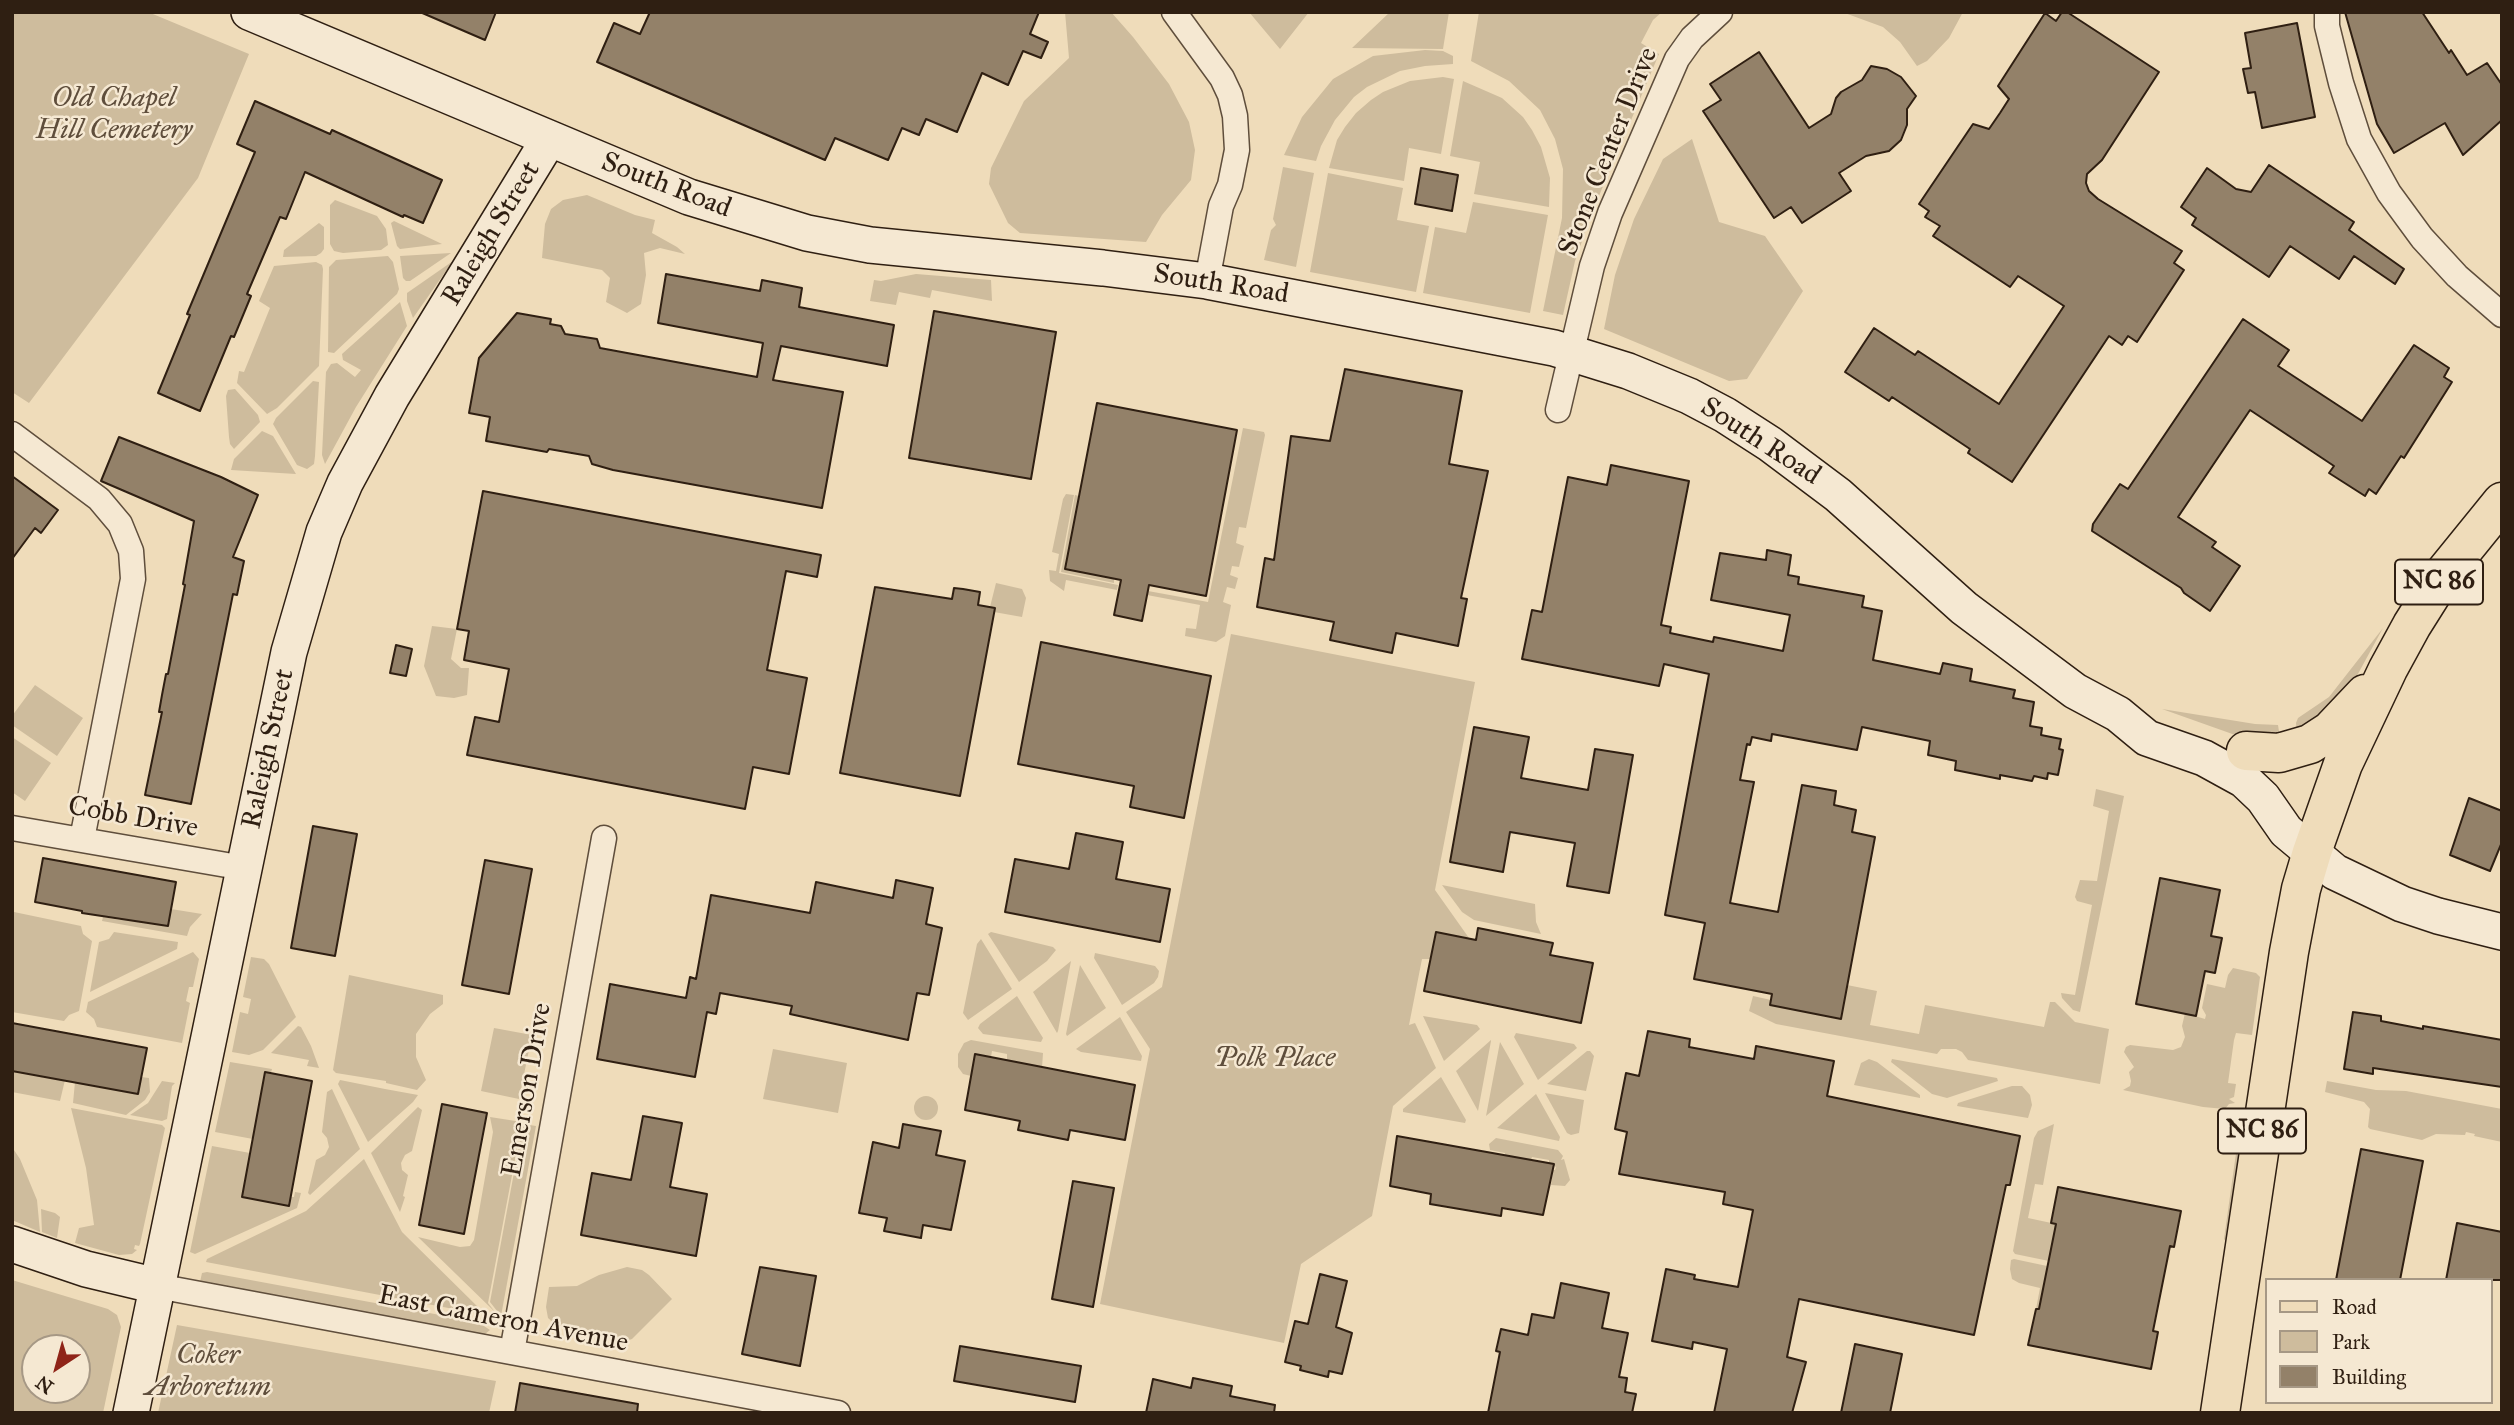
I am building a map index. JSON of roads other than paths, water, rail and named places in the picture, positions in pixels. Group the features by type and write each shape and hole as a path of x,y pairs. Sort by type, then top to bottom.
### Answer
{"main road":[{"name":"South Road","path":"249,12 689,197 807,233 870,245 1207,281 1434,323 1570,352 1628,371 1689,396 1760,437 1838,495 1926,576 2001,638 2085,698 2118,714 2147,738 2204,758 2244,779 2263,798 2287,831 2312,852"},
{"name":"Raleigh Street","path":"131,1413 289,652 324,532 345,483 392,396 549,139"},
{"name":"NC 86","path":"2220,1413 2289,952 2301,889 2312,852 2343,764 2388,669 2446,571 2502,502"},
{"path":"2246,751 2279,753 2310,744 2330,731 2388,669"},
{"name":"South Road","path":"2118,714 2154,716 2192,728 2246,751 2273,775 2297,808 2312,852"},
{"path":"2312,852 2335,872 2391,899 2438,916 2502,932"},
{"path":"12,1244 86,1269 157,1286"}],"street":[{"path":"1174,12 1222,78 1235,116 1237,150 1230,185 1221,206 1207,281"},
{"name":"Stone Center Drive","path":"1558,410 1592,266 1610,213 1684,48 1720,12"},
{"path":"2327,12 2327,26 2341,83 2360,139 2389,193 2422,238 2458,276 2502,315"},
{"path":"12,433 99,499 120,524 131,551 133,579 82,839"},
{"name":"Cobb Drive","path":"12,828 244,868"},
{"name":"Emerson Drive","path":"512,1352 604,838"},
{"name":"East Cameron Avenue","path":"157,1286 838,1413"}],"park label":[{"name":"Old Chapel Hill Cemetery","path":"114,115"},
{"name":"Polk Place","path":"1275,1059"},
{"name":"Coker Arboretum","path":"208,1372"}]}
